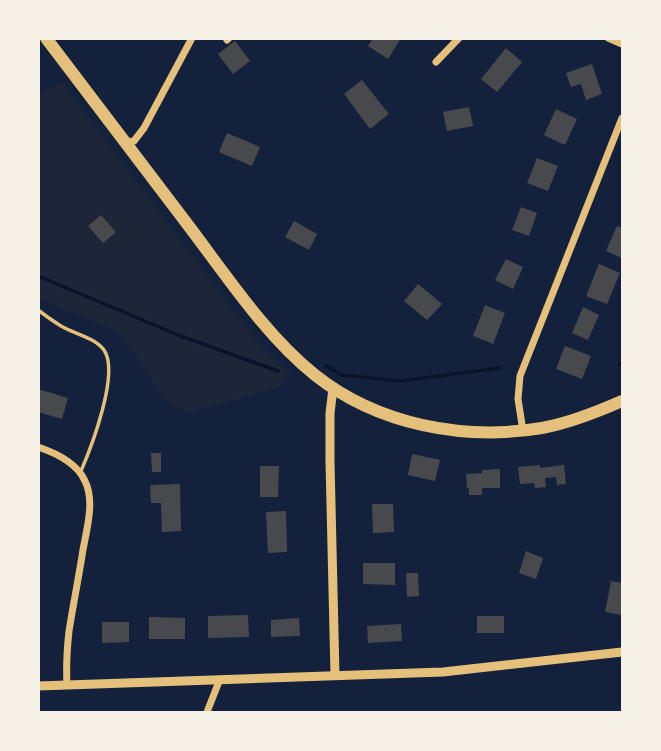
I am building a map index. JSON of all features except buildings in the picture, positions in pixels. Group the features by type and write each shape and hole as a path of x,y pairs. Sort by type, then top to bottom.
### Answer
{"main road":[{"path":"46,38 237,290 299,361 333,388 383,412 428,426 484,433 545,428 586,416 622,401"}],"street":[{"path":"125,142 134,141 144,128 192,38"},
{"path":"436,62 459,38"},
{"path":"608,38 622,44"},
{"path":"523,431 518,399 520,376 622,118"},
{"path":"333,388 330,450 335,675"},
{"path":"38,447 66,460 80,473 89,491 88,514 69,633 67,684"},
{"path":"38,686 443,672 622,652"},
{"path":"207,712 220,679"}],"lane":[{"path":"38,310 63,327 91,340 104,350 107,359 105,397 98,426 80,473"}],"shaded area":[{"path":"61,81 254,338 290,374 280,387 188,413 168,404 119,332 39,299 38,96"}],"waterway":[{"path":"38,276 178,335 278,371"},
{"path":"326,366 342,375 400,381 500,368"}]}
